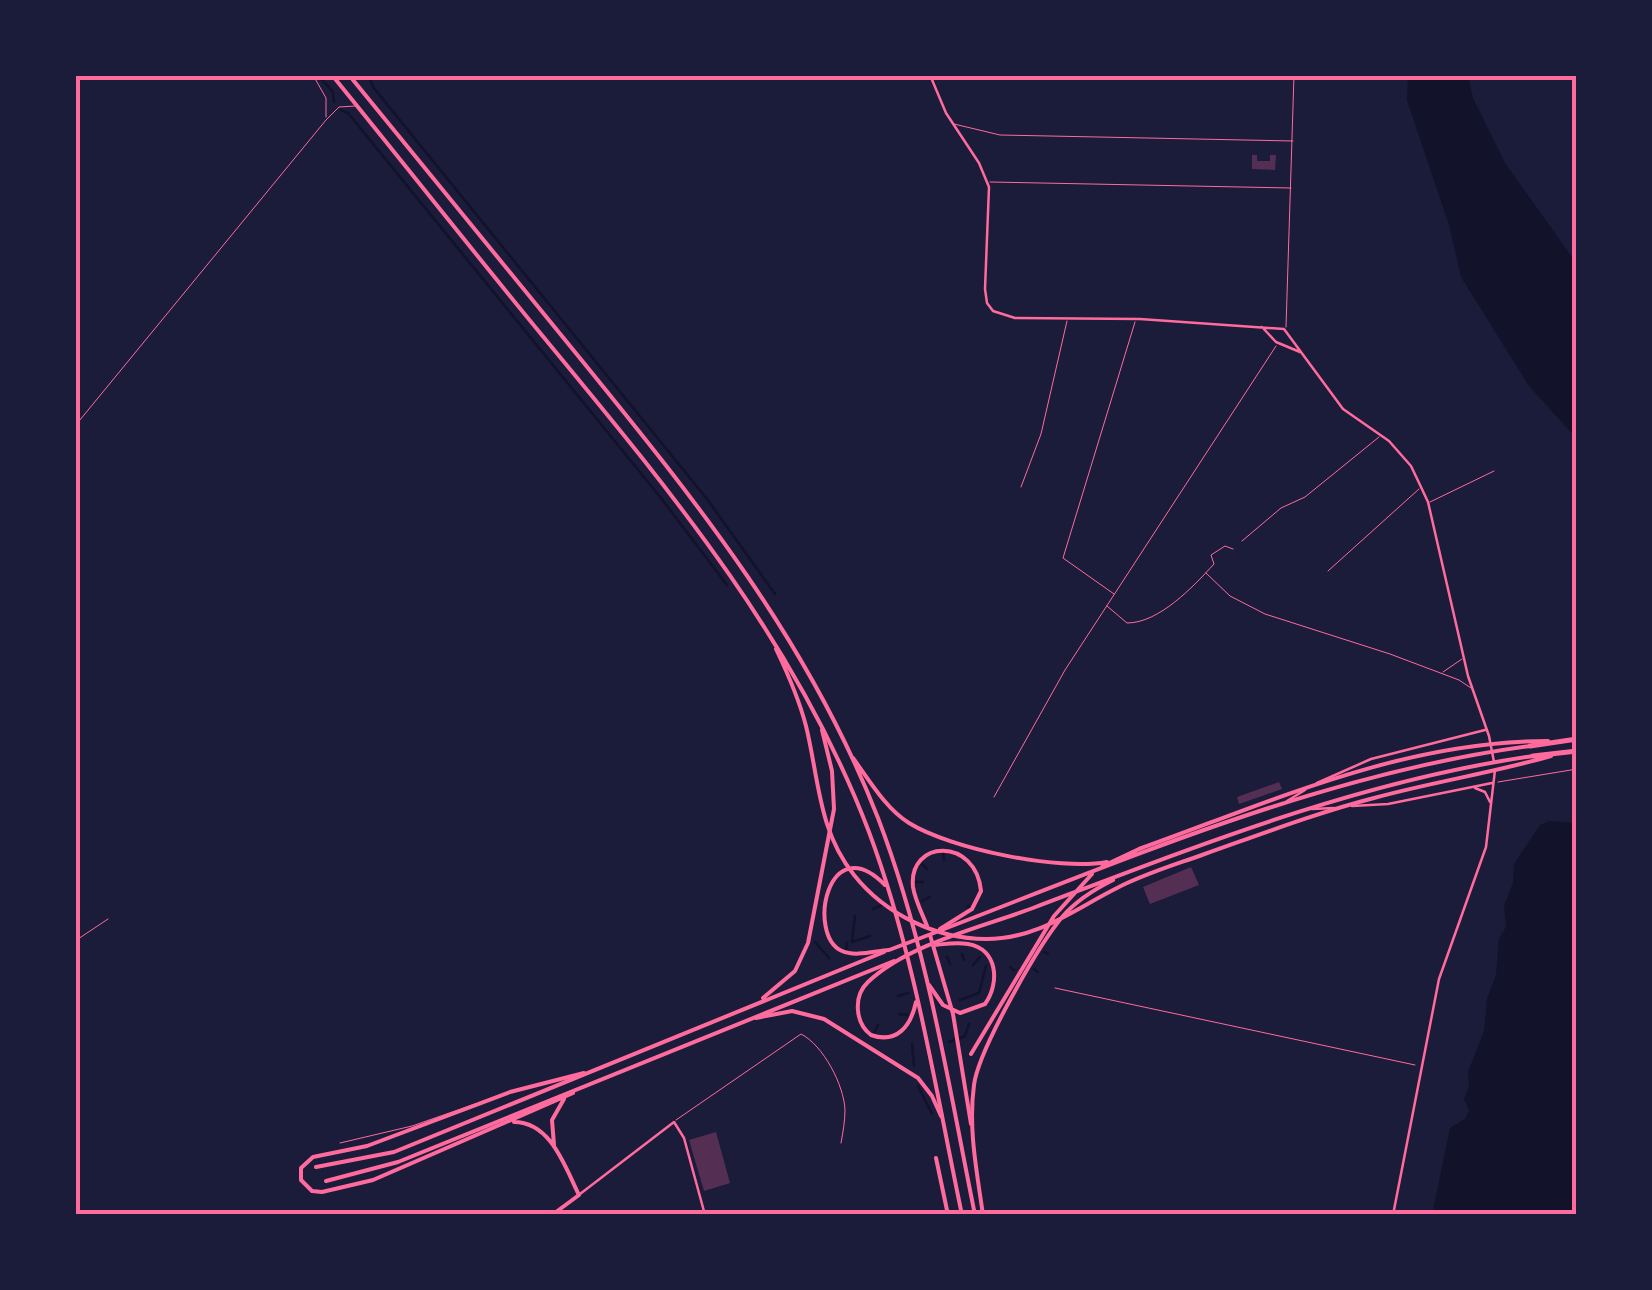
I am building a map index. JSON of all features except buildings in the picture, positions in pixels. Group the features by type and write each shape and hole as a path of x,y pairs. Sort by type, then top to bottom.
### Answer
{"highway":[{"path":"1530,746 1577,739"},
{"path":"1533,756 1577,751"}],"main road":[{"path":"332,75 685,510 766,628 812,707 868,830 898,921 962,1215"},
{"path":"349,75 730,546 812,677 878,817 912,918 975,1215"},
{"path":"766,628 801,708 820,806 842,858 882,903 935,931 986,939 1016,937 1051,926 1127,883 1321,814 1565,752"},
{"path":"750,1005 796,971 808,943 834,809 832,771 820,725"},
{"path":"971,1054 1066,900 1092,874 1112,861 1336,777 1427,752 1508,741 1563,741"},
{"path":"316,1167 394,1152 889,950 1278,806 1404,768 1530,746"},
{"path":"848,750 899,815 949,839 1016,858 1060,865 1100,864 1136,856"},
{"path":"326,1181 398,1162 934,945 1305,810 1406,779 1533,756"},
{"path":"932,934 966,915 980,898 979,879 969,860 958,853 944,850 924,858 913,882 945,982 961,1060 983,1215"},
{"path":"888,888 863,868 848,868 831,882 825,922 829,938 842,951 889,950"},
{"path":"971,1124 974,1084 984,1050 1052,932 1069,911 1105,884 1130,872"},
{"path":"927,979 942,1006 960,1012 985,1004 995,983 992,965 981,950 966,944 934,945"},
{"path":"897,960 864,986 858,1006 861,1025 876,1037 896,1036 910,1024 917,998"},
{"path":"742,1022 792,1011 824,1020 918,1078 942,1119"},
{"path":"586,1072 530,1086 367,1146 314,1156 301,1168 301,1180 316,1192 354,1185 406,1168 568,1096 590,1082"},
{"path":"556,1150 552,1120 557,1107 568,1096"},
{"path":"509,1123 521,1122 537,1128 556,1150 579,1195 552,1215"},
{"path":"936,1158 948,1215"}],"street":[{"path":"314,75 326,98 326,120"},
{"path":"930,75 951,123 979,163 987,182 987,303 993,310 1015,318 1136,319 1279,328 1287,332 1346,411 1382,435 1410,466 1428,502 1468,676 1493,753 1494,782 1481,865 1438,979 1393,1215"},
{"path":"994,797 1065,670 1279,344 1288,340 1294,75"},
{"path":"75,426 326,120 339,107 358,107"},
{"path":"951,123 1000,135 1293,141"},
{"path":"987,182 1291,188"},
{"path":"1021,487 1041,434 1067,318"},
{"path":"1116,595 1063,558 1136,319"},
{"path":"1261,327 1279,344 1302,353"},
{"path":"1274,338 1279,328"},
{"path":"1242,541 1382,435"},
{"path":"1428,502 1494,471"},
{"path":"1328,571 1421,487"},
{"path":"1107,606 1127,623 1143,621 1206,574 1214,564 1211,556 1215,550 1233,549"},
{"path":"1206,574 1230,596 1265,614 1440,673 1472,690"},
{"path":"1440,673 1464,658"},
{"path":"1459,680 1468,676"},
{"path":"1278,806 1348,767 1392,752 1486,730"},
{"path":"1305,810 1388,804 1577,769"},
{"path":"1474,788 1485,792 1492,808"},
{"path":"75,941 108,919"},
{"path":"579,1195 674,1122 801,1034 812,1041 835,1075 843,1096 842,1143"},
{"path":"340,1143 412,1126 468,1104 480,1104"},
{"path":"674,1122 684,1138 705,1215"},
{"path":"75,1204 78,1215"}],"path":[{"path":"1054,988 1415,1065"}],"shaded area":[{"path":"1408,75 1468,75 1473,98 1505,163 1577,264 1577,439 1529,386 1461,277 1449,225 1407,100"},
{"path":"1549,821 1577,823 1577,1215 1432,1215 1450,1128 1466,1118 1469,1110 1464,1099 1469,1086 1468,1072 1484,1031 1499,939 1506,927 1504,906 1513,883 1514,864 1540,825"}],"waterway":[{"path":"318,75 333,92 334,102"},
{"path":"369,76 373,87 707,499 775,594"},
{"path":"341,110 348,113 661,498 727,585"},
{"path":"943,853 944,860"},
{"path":"922,864 927,869"},
{"path":"916,882 923,882"},
{"path":"922,901 930,897"},
{"path":"873,909 882,905"},
{"path":"855,916 852,942 870,936"},
{"path":"815,942 829,958"},
{"path":"846,950 847,943"},
{"path":"1044,952 1048,954"},
{"path":"962,954 964,960"},
{"path":"947,957 950,964"},
{"path":"973,965 980,957"},
{"path":"960,1000 979,993 986,966"},
{"path":"1010,967 1014,970"},
{"path":"1034,969 1038,972"},
{"path":"898,996 908,993"},
{"path":"899,1014 908,1015"},
{"path":"949,1042 965,1036 969,1024"},
{"path":"874,1033 878,1025"},
{"path":"912,1044 914,1066"},
{"path":"918,1086 932,1114"}]}
